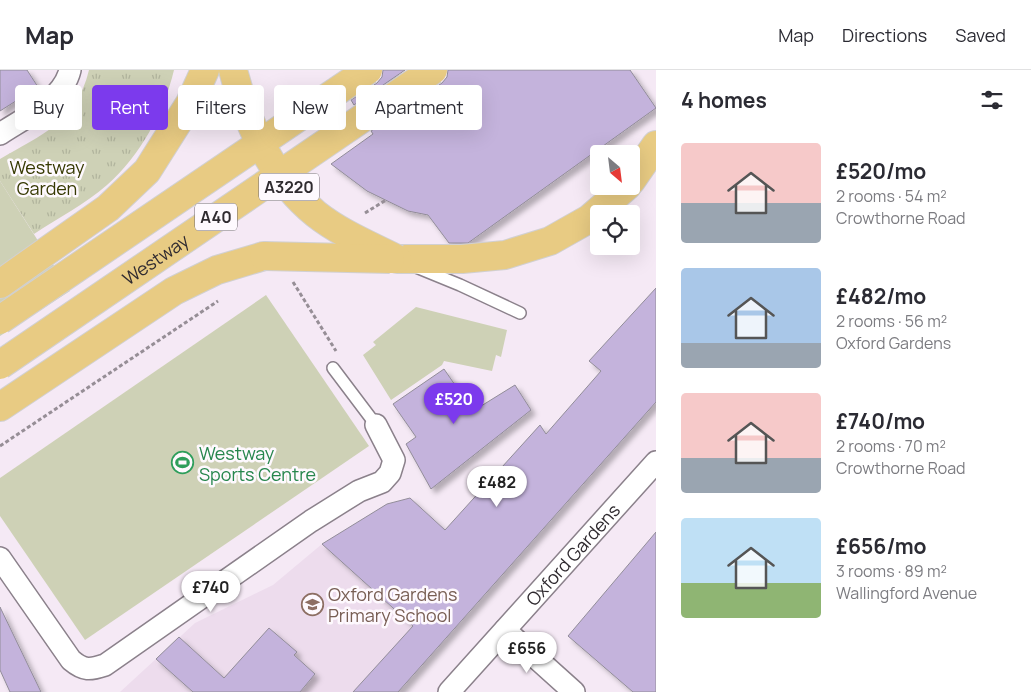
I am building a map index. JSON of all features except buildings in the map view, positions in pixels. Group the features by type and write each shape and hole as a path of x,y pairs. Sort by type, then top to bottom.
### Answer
{"highway":[{"path":"0,284 108,208 147,171 190,103 205,70"},
{"name":"A3220","path":"233,70 240,97 253,130 270,162 290,187 316,213 347,234 397,259 462,259 505,255 550,241 589,219 617,195"},
{"name":"A40","path":"0,320 368,70"},
{"name":"Westway","path":"0,365 433,70"},
{"path":"640,167 656,145"},
{"path":"0,407 174,291 217,270 264,256 397,259"}],"street":[{"path":"0,134 53,99 69,75 70,70"},
{"path":"0,558 70,660 80,668 92,669 105,665 311,521 360,491 382,482 390,473 394,460 376,425"},
{"name":"Oxford Gardens","path":"449,692 656,462"},
{"path":"505,630 574,692"}],"lane":[{"path":"397,259 460,285 520,313"},
{"path":"333,368 376,425"}],"path":[{"path":"362,215 386,200"},
{"path":"292,281 338,355"},
{"path":"0,446 224,297"}],"shaded area":[{"name":"Oxford Gardens Primary School","path":"322,544 413,626 355,690 357,692 120,692 195,623 273,585"}],"green space":[{"name":"Westway Garden","path":"89,70 174,70 168,91 168,85 92,85 92,130 150,130 130,161 107,185 81,205 34,234 0,181 0,159 48,130 82,130 83,88"},
{"path":"0,181 70,291 0,336"},
{"name":"Westway Sports Centre","path":"266,295 369,446 85,640 0,516 0,478"},
{"path":"416,307 507,330 501,357 496,355 492,371 444,361 442,365 391,400 363,355 376,345 373,342"}],"place":[{"name":"Westway Sports Centre","path":"183,463"},
{"name":"Oxford Gardens Primary School","path":"312,604"}]}
